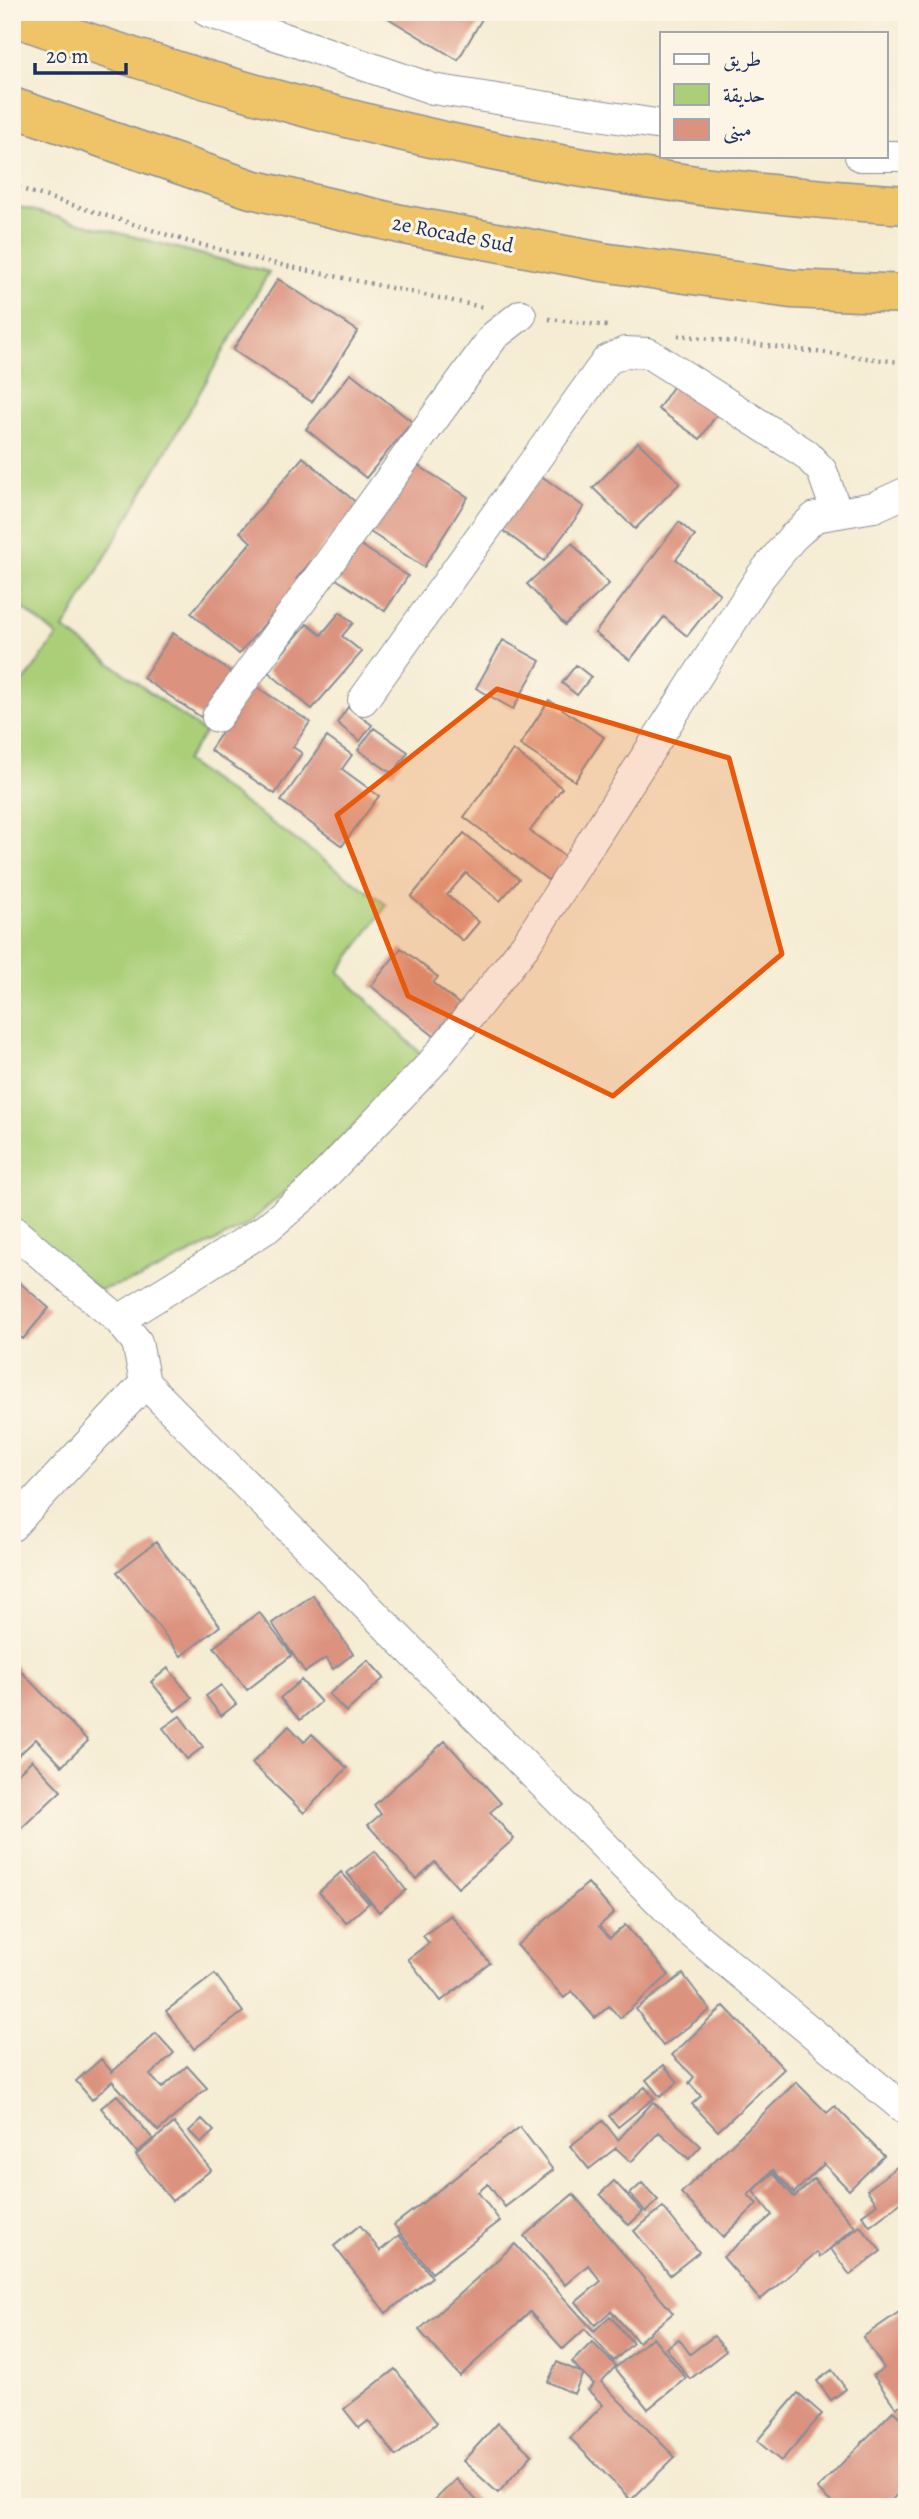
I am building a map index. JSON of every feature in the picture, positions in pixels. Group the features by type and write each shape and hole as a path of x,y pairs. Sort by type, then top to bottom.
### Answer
{"highway":[{"path":"12,16 102,48 276,99 415,134 691,186 907,205"},
{"name":"2e Rocade Sud","path":"12,107 251,189 400,224 602,262 790,289 907,294"}],"street":[{"path":"208,12 433,89 660,125"},
{"path":"888,156 907,156"},
{"path":"217,717 494,336 521,315"},
{"path":"363,700 607,360 625,352 648,354 806,454 822,471 837,513"},
{"path":"119,1320 267,1228 318,1184 432,1063 525,946 761,576 792,538 815,517 874,507 907,492"},
{"path":"12,1230 119,1320 137,1342 145,1383 688,1930 907,2111"},
{"path":"12,1525 145,1383"}],"path":[{"path":"12,186 187,241 272,263 521,315 617,327"},
{"path":"673,334 907,363"}],"highlighted area":[{"path":"497,689 729,758 782,954 613,1096 408,996 337,815"}],"green space":[{"path":"12,205 269,272 64,629 205,733 185,761 387,905 339,972 423,1056 319,1161 246,1226 139,1279 99,1290 12,1218 12,699 57,636 12,599"}],"building":[{"path":"378,12 486,12 458,60"},
{"path":"278,279 358,331 312,402 233,350"},
{"path":"351,373 412,422 366,478 306,429"},
{"path":"675,384 717,414 700,439 658,409"},
{"path":"638,442 680,483 635,529 593,488"},
{"path":"303,457 359,505 296,579 300,582 239,654 191,613 251,542 240,532"},
{"path":"411,461 468,497 424,567 367,530"},
{"path":"536,472 584,507 544,561 497,526"},
{"path":"679,522 695,536 676,559 720,594 687,636 664,617 630,660 595,633"},
{"path":"353,540 408,576 385,611 330,575"},
{"path":"572,543 609,584 565,625 527,584"},
{"path":"340,612 353,623 342,636 362,652 312,709 267,671 307,624 321,635"},
{"path":"173,633 231,672 201,717 143,678"},
{"path":"503,640 540,661 513,709 476,688"},
{"path":"576,665 591,677 577,695 562,683"},
{"path":"254,685 310,722 293,747 302,753 275,794 210,750"},
{"path":"549,700 604,737 575,781 520,745"},
{"path":"348,707 372,725 360,741 337,723"},
{"path":"374,728 408,752 393,774 358,750"},
{"path":"327,737 352,755 342,769 379,796 342,846 281,801"},
{"path":"513,750 562,788 530,831 566,857 548,880 464,817"},
{"path":"464,833 519,879 500,901 466,873 447,895 479,922 463,941 411,897"},
{"path":"401,948 438,977 433,983 459,1004 434,1036 371,986"},
{"path":"12,1276 49,1308 23,1339 12,1330"},
{"path":"156,1542 220,1626 181,1656 117,1572"},
{"path":"313,1595 353,1654 333,1669 326,1658 305,1672 272,1623"},
{"path":"259,1612 292,1655 247,1690 214,1647"},
{"path":"368,1660 384,1678 346,1712 329,1694"},
{"path":"12,1662 88,1741 62,1766 36,1739 18,1756 12,1749"},
{"path":"168,1668 192,1698 175,1711 151,1682"},
{"path":"301,1680 321,1702 300,1720 280,1698"},
{"path":"221,1685 236,1704 221,1716 206,1696"},
{"path":"180,1716 203,1747 187,1759 163,1728"},
{"path":"289,1726 304,1742 312,1734 347,1768 304,1813 252,1763"},
{"path":"445,1741 501,1803 490,1812 514,1839 458,1888 435,1862 416,1879 368,1825 381,1814 374,1805"},
{"path":"32,1760 61,1791 12,1837 12,1779"},
{"path":"375,1851 406,1890 379,1912 347,1873"},
{"path":"341,1872 369,1903 346,1923 319,1892"},
{"path":"588,1883 614,1913 599,1926 610,1938 625,1925 669,1975 620,2018 609,2006 595,2018 572,1991 564,1998 517,1945"},
{"path":"451,1915 490,1963 441,2001 408,1959 429,1943 423,1936"},
{"path":"215,1974 243,2012 194,2049 166,2011"},
{"path":"683,1974 710,2010 663,2046 636,2009"},
{"path":"724,2006 784,2069 718,2131 692,2104 701,2096 689,2083 694,2077 672,2055"},
{"path":"156,2033 174,2053 150,2075 162,2088 187,2066 207,2088 158,2131 112,2081 92,2100 76,2081 101,2059 112,2072"},
{"path":"664,2065 678,2082 660,2097 646,2080"},
{"path":"796,2082 827,2113 835,2106 884,2156 849,2190 824,2164 794,2193 773,2170 748,2195 757,2204 723,2237 681,2193"},
{"path":"645,2087 654,2098 618,2127 609,2116"},
{"path":"117,2095 153,2139 137,2152 101,2108"},
{"path":"653,2102 701,2146 689,2159 659,2132 631,2162 616,2148 589,2169 570,2146 603,2121 618,2140"},
{"path":"202,2119 214,2131 201,2143 189,2131"},
{"path":"174,2123 211,2170 172,2201 136,2155"},
{"path":"520,2127 553,2170 505,2207 488,2184 478,2192 500,2221 432,2273 394,2225"},
{"path":"906,2160 907,2198 870,2226 862,2215 877,2204 867,2190"},
{"path":"773,2173 794,2197 814,2179 855,2227 820,2257 817,2252 760,2300 723,2257 772,2215 753,2191"},
{"path":"614,2181 643,2212 629,2225 600,2194"},
{"path":"642,2183 658,2200 646,2212 630,2194"},
{"path":"573,2194 673,2313 638,2342 611,2311 595,2325 576,2302 601,2281 588,2265 565,2285 524,2236"},
{"path":"663,2207 699,2252 670,2275 634,2231"},
{"path":"360,2225 380,2251 399,2235 432,2277 386,2313 334,2246"},
{"path":"860,2226 881,2251 850,2275 831,2249"},
{"path":"515,2244 594,2331 610,2316 633,2343 614,2361 585,2329 563,2349 530,2312 460,2376 419,2330"},
{"path":"905,2308 907,2401 896,2408 873,2375 884,2368 863,2337"},
{"path":"714,2336 726,2351 690,2379 666,2348 679,2339 690,2354"},
{"path":"653,2337 686,2378 648,2409 615,2368"},
{"path":"592,2342 616,2366 601,2382 675,2457 631,2500 570,2438 603,2405 588,2390 594,2384 583,2373 574,2394 548,2382 557,2362 582,2373 572,2362"},
{"path":"395,2369 437,2423 396,2456 368,2421 359,2428 344,2409"},
{"path":"832,2370 846,2389 831,2400 817,2381"},
{"path":"798,2393 822,2414 781,2461 757,2441"},
{"path":"893,2411 907,2424 907,2484 885,2507 836,2507 817,2489"},
{"path":"498,2423 532,2455 498,2493 463,2461"},
{"path":"456,2479 483,2507 435,2507 432,2503"}]}
